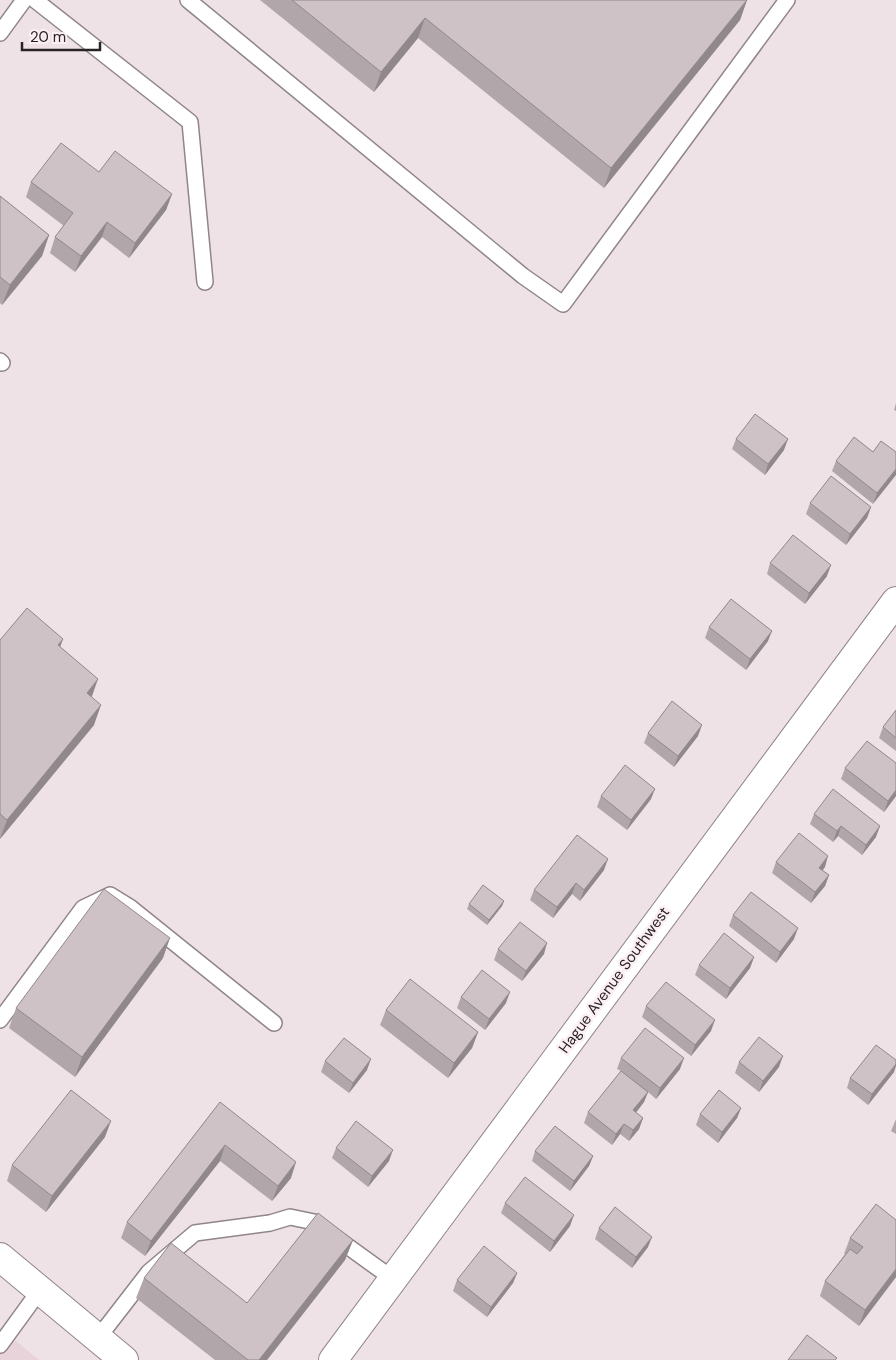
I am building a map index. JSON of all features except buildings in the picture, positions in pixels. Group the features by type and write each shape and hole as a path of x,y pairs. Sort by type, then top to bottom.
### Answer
{"street":[{"name":"Hague Avenue Southwest","path":"333,1360 896,601"},
{"path":"0,1257 124,1360"}],"lane":[{"path":"0,33 24,0"},
{"path":"35,0 190,122 205,282"},
{"path":"188,0 523,276 563,304 787,0"},
{"path":"0,1020 83,908 110,896 131,908 274,1023"},
{"path":"98,1338 149,1272 195,1233 270,1223 290,1217 314,1222 393,1279"},
{"path":"0,1345 40,1290"}],"shaded area":[{"path":"0,1328 39,1360 0,1360"}]}
